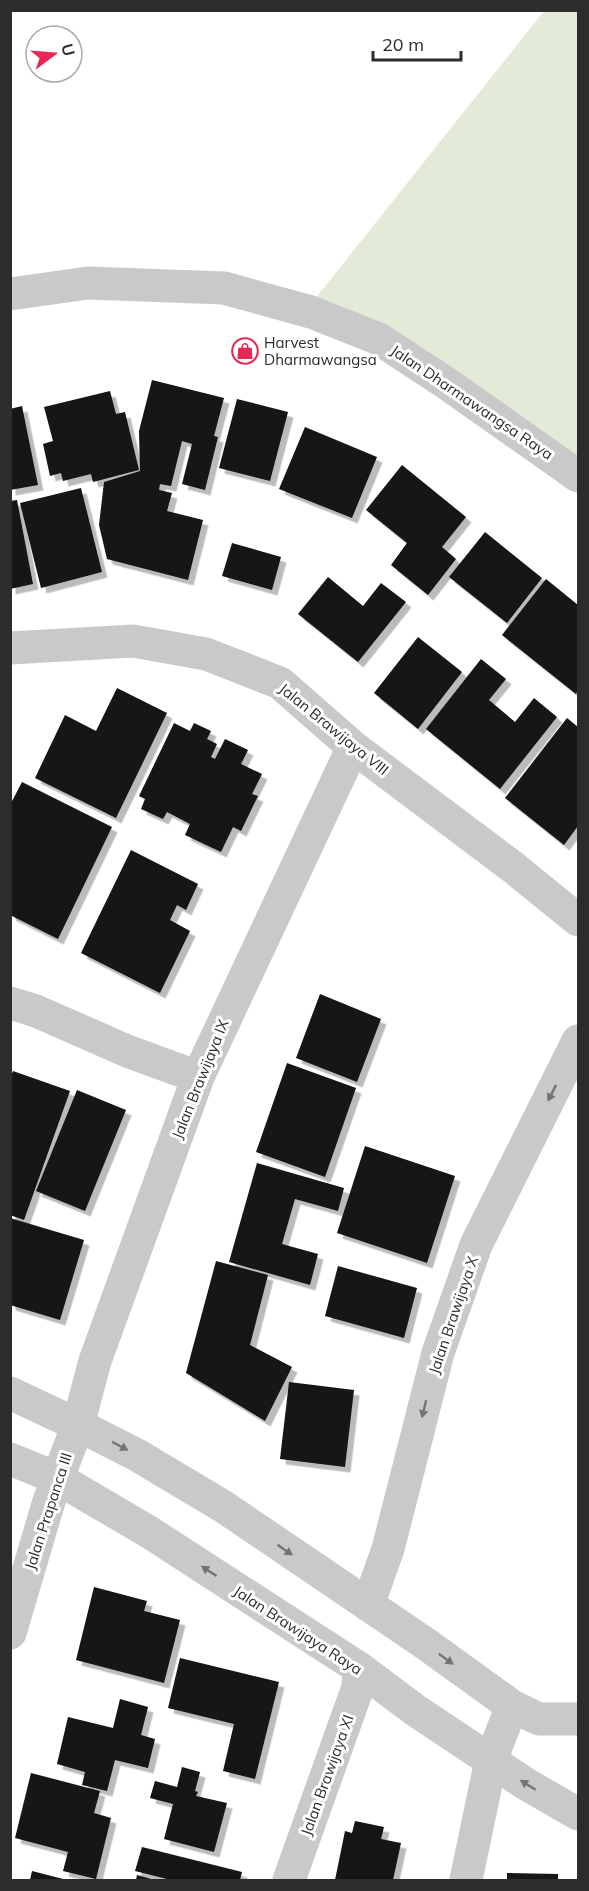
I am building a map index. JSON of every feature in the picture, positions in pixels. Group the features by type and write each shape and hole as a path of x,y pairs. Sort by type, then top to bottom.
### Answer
{"street":[{"name":"Jalan Dharmawangsa Raya","path":"10,294 88,283 224,288 311,312 379,339 579,476"},
{"name":"Jalan Brawijaya VIII","path":"10,648 133,641 206,654 280,683 353,747 579,920"},
{"name":"Jalan Brawijaya IX","path":"78,1425 95,1360 198,1077 353,747"},
{"path":"10,1003 36,1011 127,1051 198,1077"},
{"name":"Jalan Brawijaya X","path":"368,1605 388,1549 438,1353 476,1245 579,1041"},
{"path":"10,1393 137,1455 224,1507 512,1706 539,1719 579,1719"},
{"name":"Jalan Prapanca III","path":"10,1633 49,1501 78,1425"},
{"name":"Jalan Brawijaya Raya","path":"10,1459 57,1478 149,1532 359,1668 415,1710 526,1784 579,1814"},
{"name":"Jalan Brawijaya XI","path":"288,1881 358,1687 359,1668"},
{"path":"466,1881 491,1760 512,1706"}],"green space":[{"path":"544,11 578,11 578,475 311,304"}],"building":[{"path":"152,380 224,398 214,436 218,437 205,490 182,484 192,444 182,441 171,486 160,484 159,490 172,493 167,511 203,520 188,580 107,559 99,525 104,482 140,471 139,431"},
{"path":"110,391 116,414 125,412 139,470 93,482 91,474 63,481 61,473 50,476 43,444 53,441 44,407"},
{"path":"237,399 288,412 270,481 219,468"},
{"path":"22,406 38,485 10,490 10,409"},
{"path":"305,427 377,457 352,518 279,489"},
{"path":"402,465 466,517 442,547 456,559 428,595 391,565 407,543 366,510"},
{"path":"81,488 102,572 41,588 20,503"},
{"path":"17,500 33,584 10,589 10,501"},
{"path":"485,532 542,578 507,623 449,577"},
{"path":"232,543 281,557 272,590 222,576"},
{"path":"328,577 363,606 381,583 406,602 358,662 298,614"},
{"path":"546,579 578,605 578,690 576,694 502,635"},
{"path":"418,637 462,672 418,729 374,693"},
{"path":"481,659 506,679 489,700 515,722 534,698 557,717 500,789 426,729"},
{"path":"117,688 167,713 116,818 35,778 65,715 96,731"},
{"path":"567,718 578,727 578,826 564,845 505,798"},
{"path":"174,723 190,731 194,723 211,731 207,739 217,744 211,757 215,759 225,739 248,750 241,764 262,774 252,794 258,796 241,831 233,827 221,852 185,835 190,824 167,812 163,819 141,809 145,799 139,796"},
{"path":"22,782 112,827 58,939 10,915 10,805"},
{"path":"131,850 198,884 186,910 177,905 170,920 190,931 160,993 81,953"},
{"path":"320,994 381,1019 357,1082 296,1058"},
{"path":"287,1063 356,1088 325,1177 256,1152"},
{"path":"13,1071 70,1091 24,1220 10,1215 10,1079"},
{"path":"77,1090 126,1110 85,1211 36,1191"},
{"path":"365,1146 455,1176 427,1263 337,1233"},
{"path":"257,1163 344,1188 338,1211 295,1199 282,1244 318,1254 310,1285 229,1262"},
{"path":"10,1218 84,1240 60,1320 10,1305"},
{"path":"216,1261 268,1275 250,1345 292,1367 265,1421 186,1373"},
{"path":"338,1266 417,1288 404,1338 325,1316"},
{"path":"289,1382 354,1390 345,1467 280,1459"},
{"path":"94,1587 147,1601 144,1611 180,1620 164,1683 76,1660"},
{"path":"180,1658 279,1682 255,1779 223,1771 234,1724 168,1708"},
{"path":"120,1699 148,1707 141,1735 155,1739 148,1768 115,1760 107,1791 82,1785 85,1772 57,1764 68,1717 113,1728"},
{"path":"182,1767 200,1772 195,1791 198,1792 196,1796 227,1803 214,1852 164,1839 173,1804 150,1798 155,1781 177,1787"},
{"path":"31,1773 100,1791 94,1813 111,1818 96,1879 63,1871 68,1852 15,1838"},
{"path":"355,1821 384,1827 381,1839 401,1843 393,1880 335,1880 345,1831 352,1833"},
{"path":"142,1847 242,1872 240,1880 171,1880 135,1871"},
{"path":"32,1871 67,1880 30,1880"},
{"path":"507,1873 558,1874 558,1880 507,1880"},
{"path":"137,1875 155,1880 136,1880"}],"place":[{"name":"Harvest Dharmawangsa","path":"245,351"}]}
